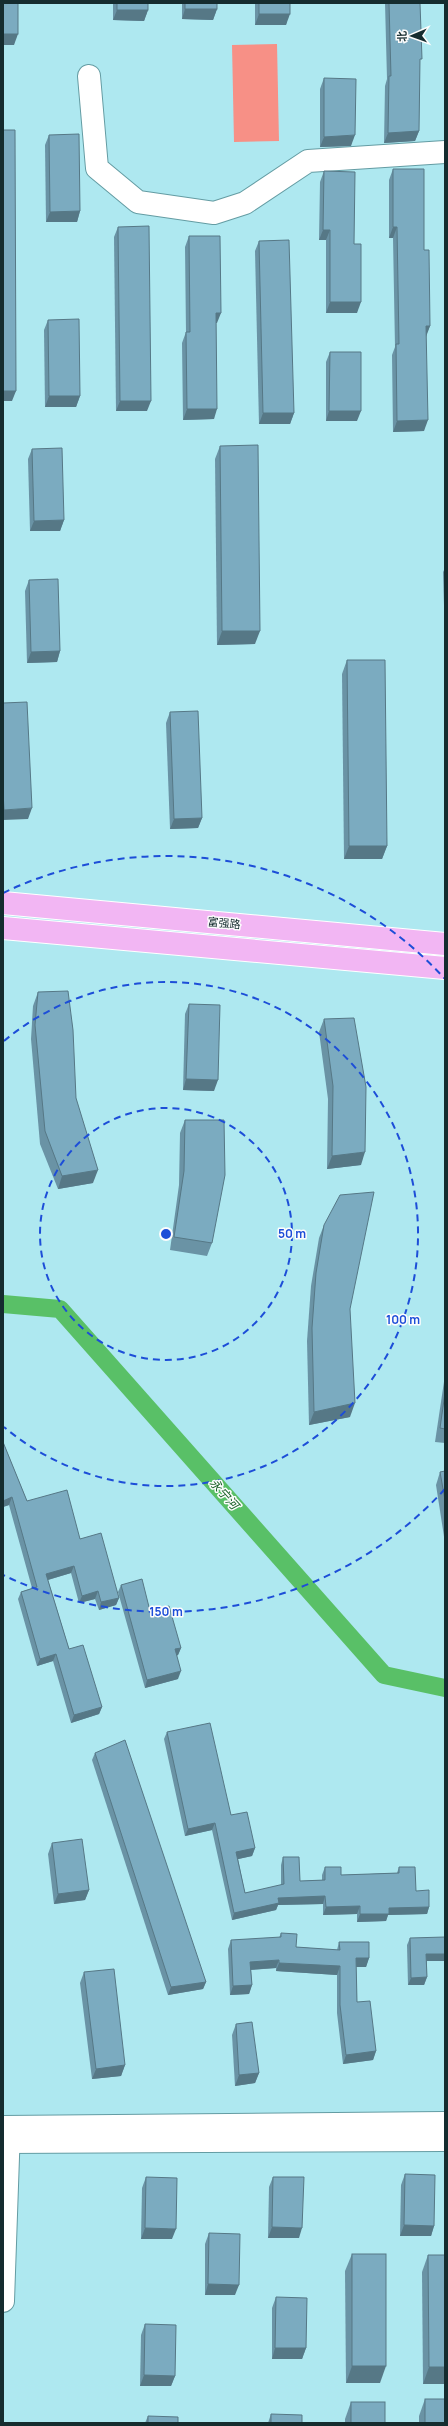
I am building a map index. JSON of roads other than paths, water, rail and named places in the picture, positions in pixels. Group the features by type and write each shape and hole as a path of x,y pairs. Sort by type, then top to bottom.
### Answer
{"main road":[{"name":"富强路","path":"3,903 445,944"},
{"path":"3,928 445,968"}],"street":[{"path":"89,76 97,168 138,202 214,213 245,203 308,161 445,152"},
{"path":"6,2134 445,2123"},
{"path":"6,2134 445,2140"},
{"path":"3,2301 6,2134"}],"waterway":[{"name":"永宁河","path":"3,1304 60,1309 384,1675 445,1688"}]}
